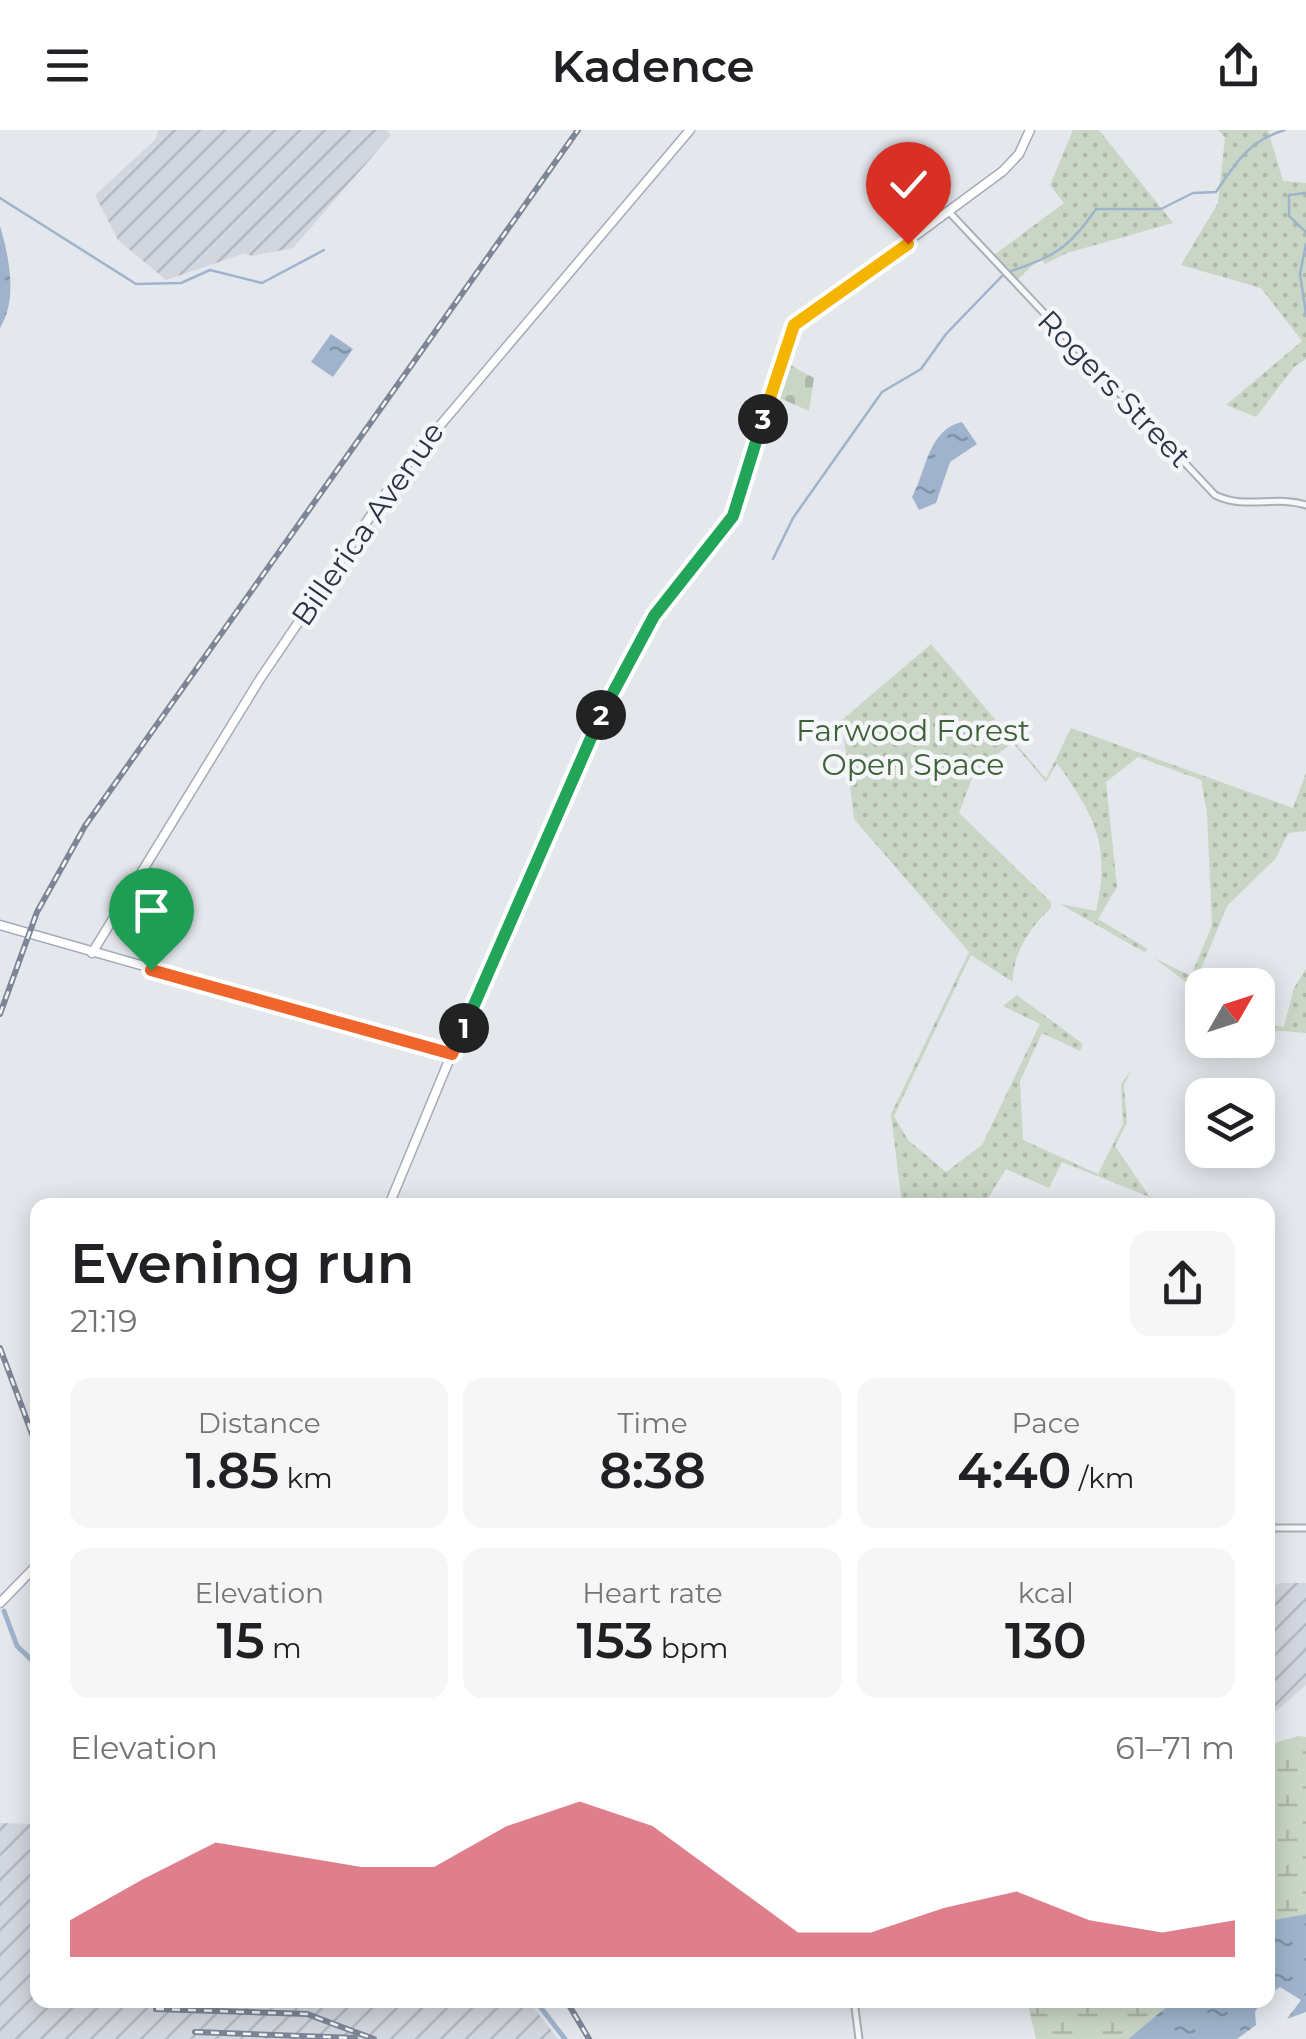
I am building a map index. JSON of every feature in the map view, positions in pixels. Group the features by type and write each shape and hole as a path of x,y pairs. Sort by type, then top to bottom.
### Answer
{"main road":[{"name":"Billerica Avenue","path":"92,953 260,679 399,474 690,130"},
{"path":"392,1198 543,840 640,638 738,506 779,359 794,325 950,213 1014,161 1030,130"},
{"path":"0,925 452,1054"},
{"path":"0,1604 30,1572"}],"street":[{"name":"Rogers Street","path":"950,213 1215,495 1232,502 1282,500 1306,505"},
{"path":"1275,1528 1306,1528"},
{"path":"855,2008 859,2039"}],"shaded area":[{"path":"158,130 387,130 391,135 293,248 252,256 245,253 166,280 118,240 95,195 156,139"},
{"path":"1306,1583 1306,1685 1275,1712 1275,1585"},
{"path":"0,1823 30,1824 30,2008 534,2008 558,2039 0,2039"}],"green space":[{"path":"1073,130 1099,130 1173,223 1067,253 1045,264 1040,258 1017,280 994,255 1064,203 1050,185"},
{"path":"1218,130 1268,130 1283,181 1306,183 1306,359 1294,367 1256,417 1226,405 1302,341 1261,288 1181,265 1218,203 1225,137"},
{"path":"783,361 814,378 809,411 773,395"},
{"name":"Farwood Forest Open Space","path":"931,644 1046,779 1071,728 1293,808 1306,773 1306,831 1288,833 1276,858 1227,906 1201,968 1194,968 1212,925 1207,813 1201,780 1138,757 1106,782 1117,887 1098,919 1148,949 1144,952 1060,904 1096,911 1102,868 1090,816 1057,763 1046,782 1013,743 975,770 959,813 1051,902 1051,908 1024,941 1013,982 971,955 894,1116 908,1140 946,1172 982,1145 1040,1024 1003,1006 1017,995 1083,1044 1080,1051 1042,1033 1020,1081 1023,1140 1098,1174 1123,1124 1121,1084 1131,1071 1124,1085 1127,1123 1115,1146 1154,1198 1062,1162 1049,1188 1006,1169 988,1198 901,1198 891,1114 969,952 854,819 842,720"},
{"name":"Farwood Forest Open Space","path":"1154,958 1185,973 1185,981"},
{"path":"1306,969 1306,1033 1275,1030 1275,1026 1284,1027 1294,988"},
{"path":"1306,1737 1306,1914 1275,1920 1275,1743"},
{"path":"1029,2008 1165,2008 1128,2039 1036,2039"}],"water":[{"path":"0,226 9,264 10,291 0,328"},
{"path":"331,334 353,349 333,377 311,362"},
{"path":"962,422 977,444 950,462 936,503 919,510 912,497 929,453 942,433"},
{"path":"1306,1914 1306,2012 1287,2019 1301,2000 1280,1987 1275,1990 1275,1920"},
{"path":"1165,2008 1257,2008 1256,2025 1237,2039 1128,2039"}],"waterway":[{"path":"1011,271 1060,249 1096,209 1161,209 1193,193 1216,192 1253,146 1285,130"},
{"path":"1306,193 1289,195 1289,216 1306,232"},
{"path":"0,198 136,284 181,283 210,270 262,283 324,250"},
{"path":"1306,244 1300,274 1306,314"},
{"path":"773,559 793,518 882,392 921,369 946,334 1002,276"},
{"path":"4,1611 17,1646 30,1658"},
{"path":"541,2008 565,2039"}],"railway":[{"path":"0,1014 37,912 85,826 578,130"},
{"path":"0,1348 30,1429"},
{"path":"571,2008 589,2039"},
{"path":"156,2009 307,2014 374,2039"},
{"path":"195,2032 355,2038"}],"route":[{"path":"151,970 452,1054 543,840 640,638 738,506 788,335 802,316 908,244"}]}
